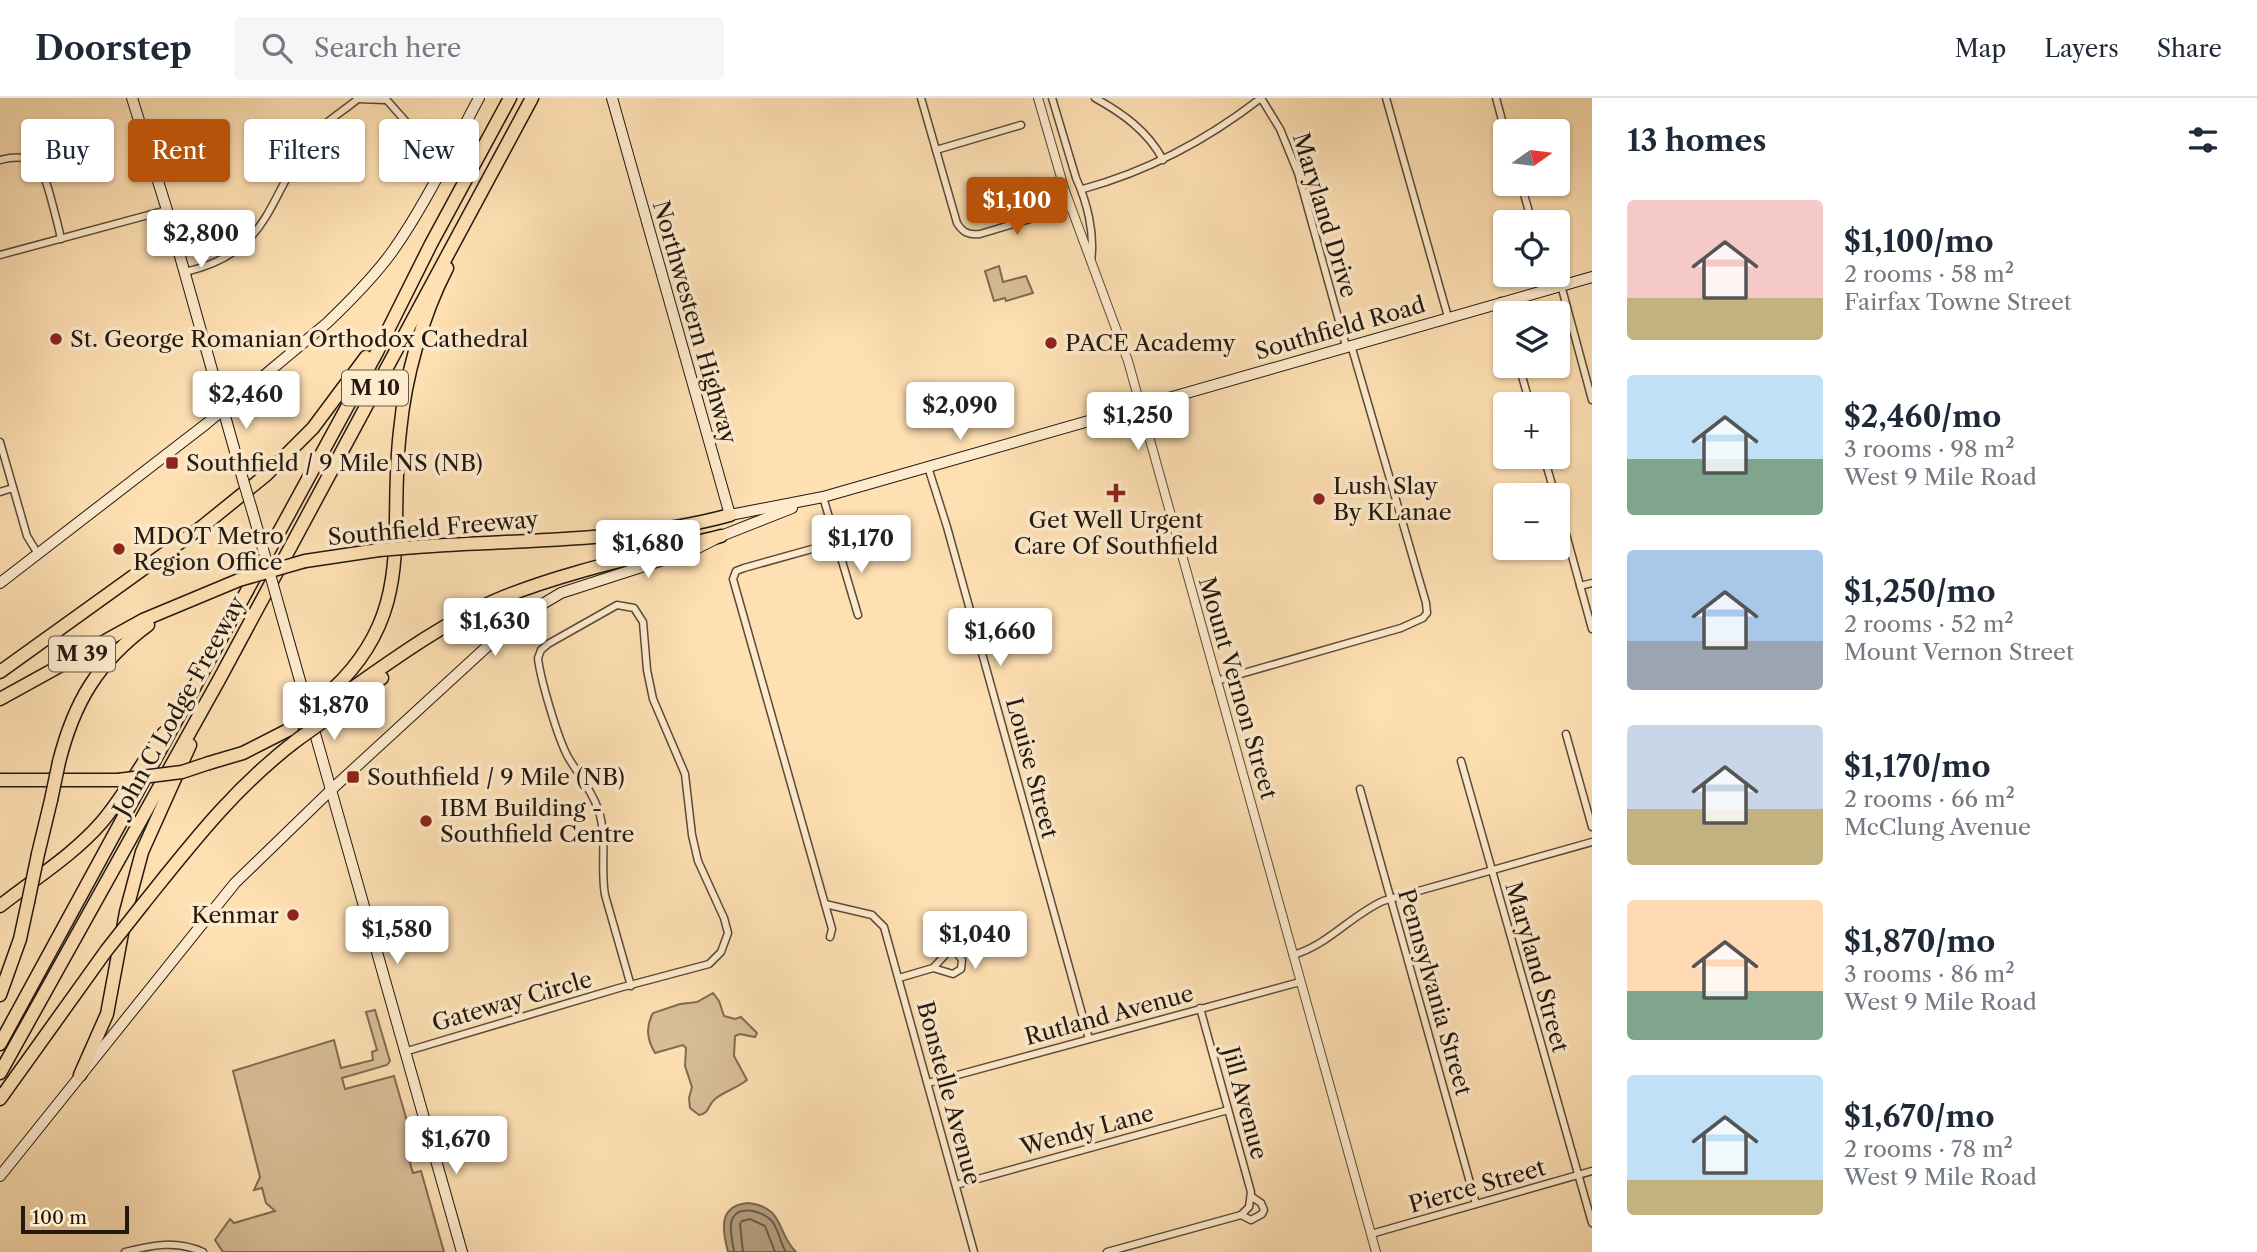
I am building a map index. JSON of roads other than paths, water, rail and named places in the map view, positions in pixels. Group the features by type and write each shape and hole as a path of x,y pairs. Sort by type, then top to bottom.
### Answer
{"highway":[{"name":"John C Lodge Freeway","path":"0,1044 376,354 431,244 510,98"},
{"name":"John C Lodge Freeway","path":"0,1073 220,678 534,98"},
{"path":"0,1099 107,951 198,833 316,705 335,700 365,652 384,613 393,586 399,433 409,375 418,344 445,273 534,98"},
{"path":"0,672 212,519 266,475 339,395 371,351 431,244"},
{"name":"Southfield Freeway","path":"0,699 143,620 212,590 265,572 328,557 379,550 631,535 695,525 730,515"},
{"path":"0,780 118,780 182,772 243,753 293,730 335,700 435,639 448,626 492,602 526,589 721,536"},
{"path":"0,995 20,939 59,762 71,721 90,684 106,662 131,637 165,611"},
{"path":"80,1075 107,1014 126,912 142,852 220,678"},
{"path":"0,906 80,844 100,824 195,689"},
{"path":"0,969 25,916"}],"main road":[{"path":"132,98 186,272 461,1252"},
{"path":"467,119 478,98"},
{"name":"Northwestern Highway","path":"612,98 730,515"},
{"path":"0,583 224,408 327,323 364,286 391,252 433,182"},
{"name":"Southfield Road","path":"1570,282 1592,276"},
{"name":"Southfield Road","path":"1501,301 1550,287"},
{"name":"Southfield Road","path":"730,515 819,498 1493,303"},
{"name":"Southfield Road","path":"0,1176 228,891 332,789 524,615 561,593 694,550 721,536 819,498"}],"street":[{"path":"921,98 957,223 965,232 980,233 1070,207"},
{"name":"Mount Vernon Street","path":"1038,98 1070,207 1124,347 1376,1252"},
{"path":"1052,98 1076,178 1083,189 1094,243 1091,263"},
{"path":"1095,98 1122,114 1141,130 1157,148 1163,160"},
{"path":"1083,189 1163,160 1219,129 1261,98"},
{"name":"Maryland Drive","path":"1216,681 1401,628 1423,618 1427,613 1298,173 1280,129 1261,98"},
{"path":"1386,98 1448,317"},
{"path":"1496,98 1502,119"},
{"path":"186,272 221,261 245,245 264,222 307,143 325,123 358,99 385,99 403,119"},
{"path":"936,150 1021,125"},
{"path":"0,160 19,157 38,165 44,176 61,239"},
{"path":"0,255 167,210"},
{"path":"1562,287 1592,400"},
{"path":"0,442 27,536 38,554"},
{"name":"Louise Street","path":"928,467 1089,1039"},
{"path":"0,492 13,488"},
{"path":"819,498 837,542 858,615"},
{"path":"830,937 832,929 733,585 736,571 837,542"},
{"path":"1570,549 1592,629"},
{"path":"1580,586 1592,583"},
{"name":"Gateway Circle","path":"404,1052 709,964 721,952 728,933 726,924 705,880 694,847 683,768 653,699 641,617 630,606 617,605 548,644 541,650 538,658 562,744 590,790 599,812 603,830 605,895 631,986"},
{"path":"1566,734 1592,827"},
{"name":"Maryland Street","path":"1461,761 1592,1223"},
{"name":"Pennsylvania Street","path":"1360,789 1476,1204"},
{"path":"1293,955 1314,948 1358,915 1391,899 1592,842"},
{"name":"Bonstelle Avenue","path":"825,904 867,913 881,922 887,933 974,1252"},
{"path":"899,978 933,968 948,952 957,953 962,960 961,969 953,974 933,968"},
{"name":"Rutland Avenue","path":"928,1083 1300,982"},
{"name":"Jill Avenue","path":"1200,1008 1252,1197 1261,1203 1264,1210 1251,1220 1241,1215"},
{"name":"Wendy Lane","path":"956,1185 1228,1110"},
{"name":"Pierce Street","path":"1371,1234 1592,1171"},
{"path":"1107,1252 1241,1215 1249,1207 1252,1197"},
{"path":"125,1252 169,1244 185,1245 203,1252"}],"water":[{"path":"749,1203 761,1206 774,1215 796,1252 728,1252 724,1235 727,1213 732,1208"}],"place":[{"name":"St. George Romanian Orthodox Cathedral","path":"56,339"},
{"name":"PACE Academy","path":"1051,343"},
{"name":"Southfield / 9 Mile NS (NB)","path":"172,463"},
{"name":"Get Well Urgent Care Of Southfield","path":"1116,493"},
{"name":"Lush Slay By KLanae","path":"1319,499"},
{"name":"MDOT Metro Region Office","path":"119,549"},
{"name":"Southfield / 9 Mile (NB)","path":"353,777"},
{"name":"IBM Building - Southfield Centre","path":"426,821"},
{"name":"Kenmar","path":"293,915"}]}
